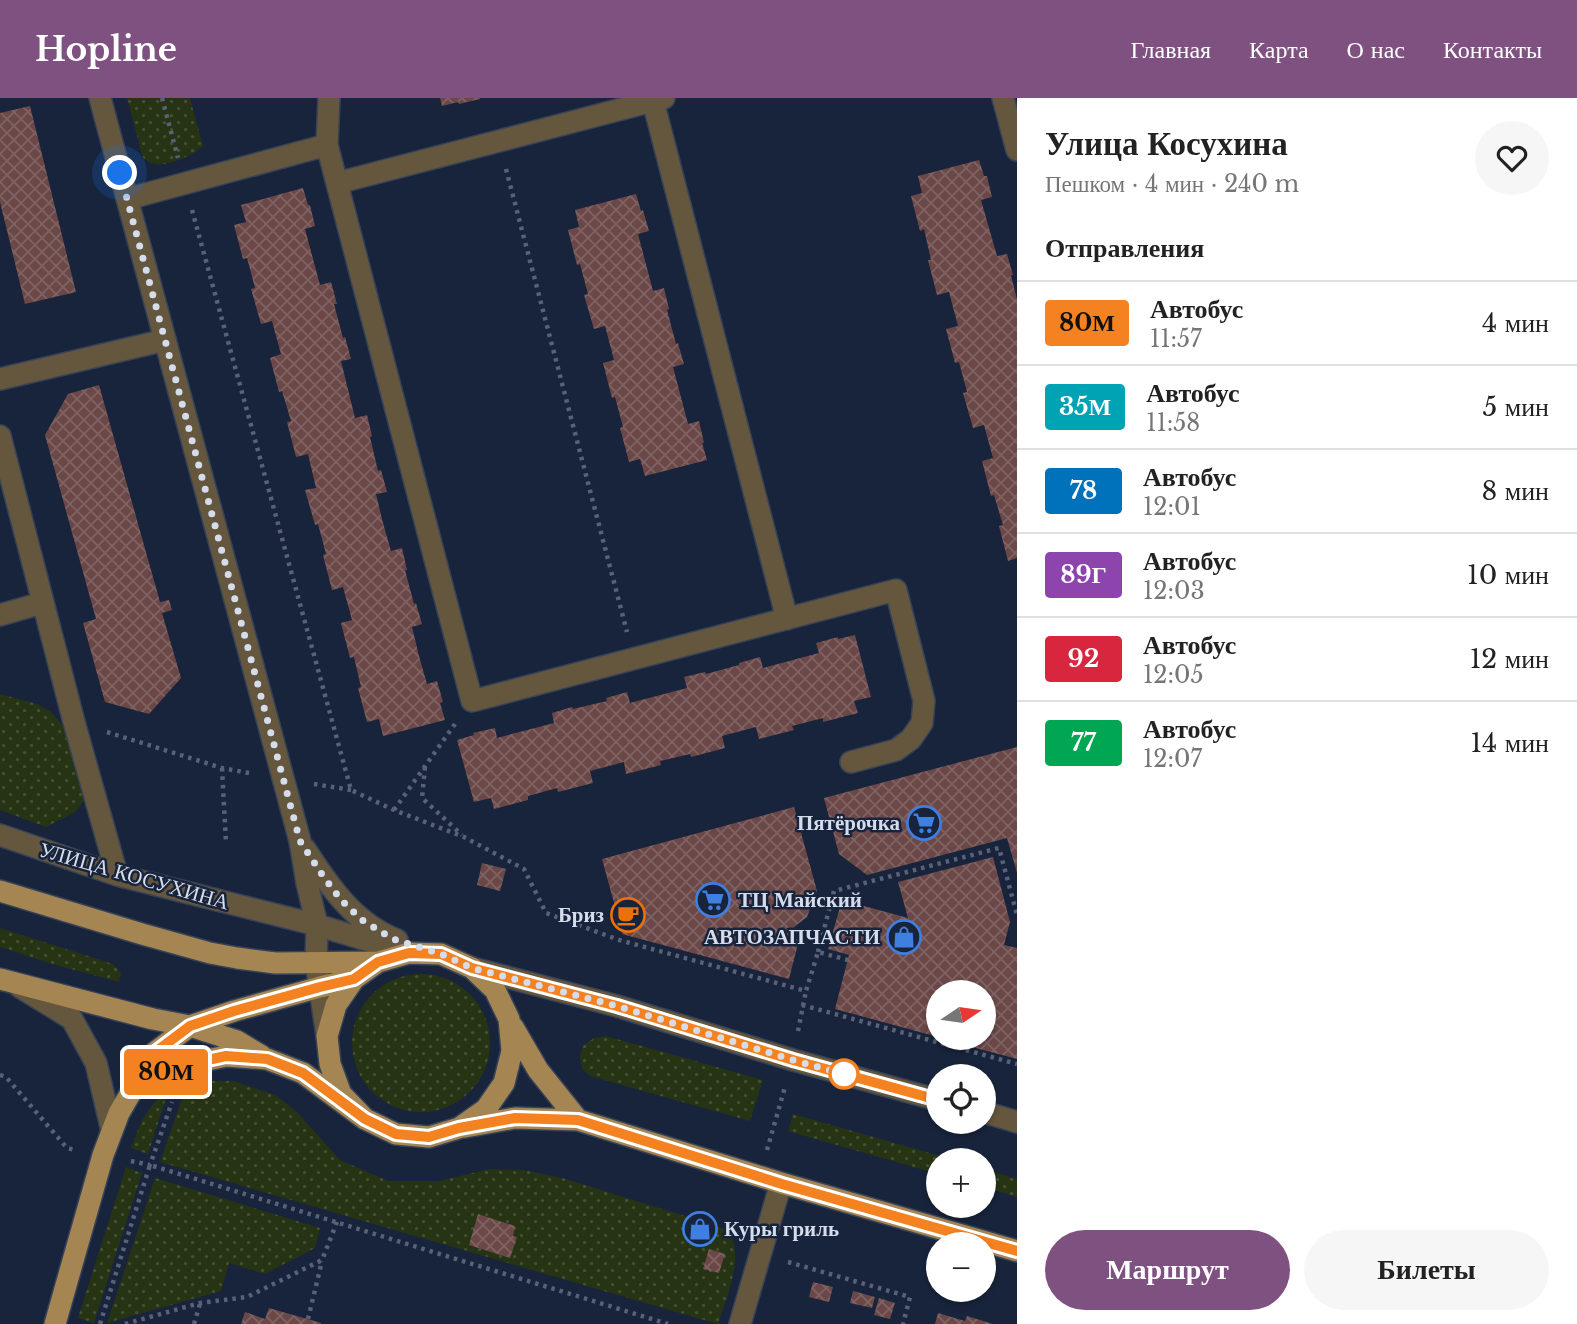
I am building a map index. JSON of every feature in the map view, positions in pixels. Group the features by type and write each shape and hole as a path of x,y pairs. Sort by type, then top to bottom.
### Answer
{"main road":[{"path":"0,891 210,953 275,963 378,962 409,953 441,954 472,968 495,990 538,1070 578,1120"},
{"path":"365,1119 341,1094 330,1064 327,1036 336,1005 354,979 378,962"},
{"path":"55,1324 103,1155 119,1113 154,1053 190,1026 234,1011 354,979"},
{"path":"6,981 190,1026 237,1041 267,1059 303,1073 365,1119 396,1134 429,1137 459,1128 515,1118 578,1120 782,1184 1017,1251"},
{"path":"459,1128 486,1109 504,1083 512,1051 509,1019"},
{"path":"136,1085 180,1066 226,1056 267,1059"}],"street":[{"path":"100,98 300,841 317,925 316,962 327,1036"},
{"path":"329,98 327,145 472,701 896,590 925,701 922,723 912,739 896,750 851,762"},
{"path":"1003,98 1017,150"},
{"path":"337,183 659,99 787,619"},
{"path":"127,198 327,145"},
{"path":"0,379 165,340"},
{"path":"0,436 8,506 42,603 117,875"},
{"path":"0,615 42,603"},
{"name":"УЛИЦА КОСУХИНА","path":"0,835 117,875 317,925 409,953"},
{"path":"300,841 341,900 362,920 393,939 441,954"},
{"path":"472,968 617,1006 793,1060 926,1097"},
{"path":"6,981 72,1019 96,1063 112,1131"},
{"path":"996,1116 1017,1122"},
{"path":"740,1324 782,1184"}],"path":[{"path":"162,98 351,790"},
{"path":"499,142 634,659"},
{"path":"394,810 472,701"},
{"path":"74,722 222,768 351,790 464,837 524,869 546,913 619,940 806,991 834,891 999,848 1017,915"},
{"path":"425,766 422,798 464,837"},
{"path":"222,768 226,843"},
{"path":"818,951 848,960"},
{"path":"802,1005 1017,1064"},
{"path":"100,1324 150,1165 668,1324"},
{"path":"308,1319 322,1260 337,1222"},
{"path":"125,1324 200,1303 247,1297 322,1260"},
{"path":"194,1324 200,1303"}],"green space":[{"path":"127,98 190,98 203,146 166,164 153,164 143,158"},
{"path":"0,694 37,704 51,712 64,727 84,800 75,812 46,827 0,810"},
{"path":"0,928 113,964 121,973 119,982 0,947"},
{"path":"421,974 447,979 470,994 485,1017 490,1043 485,1069 470,1092 447,1107 421,1112 395,1107 372,1092 357,1069 352,1043 357,1017 372,994 395,979"},
{"path":"606,1036 763,1080 750,1121 590,1076 582,1068 580,1057 583,1046 594,1038"},
{"path":"233,1081 275,1095 295,1110 340,1160 388,1181 439,1181 490,1169 524,1170 566,1179 717,1226 727,1232 735,1251 733,1277 718,1324 160,1162 187,1084"},
{"path":"169,1089 148,1154 131,1148 145,1116"},
{"path":"793,1114 926,1152 926,1171 788,1131"},
{"path":"126,1167 142,1173 94,1323 78,1318"},
{"path":"996,1173 1017,1179 1017,1197 996,1191"},
{"path":"155,1178 320,1228 315,1248 265,1274 229,1263 221,1291 107,1323"}],"building":[{"path":"440,98 480,98 480,99 442,106"},
{"path":"30,106 76,292 25,304 0,202 0,113"},
{"path":"979,160 984,176 987,176 992,197 981,200 997,256 1007,254 1017,300 1017,558 1008,561 999,526 1003,525 994,495 991,496 982,461 993,458 984,425 973,428 963,393 967,392 959,362 955,363 946,329 958,326 949,292 937,295 924,229 920,231 911,196 922,193 918,176"},
{"path":"303,188 315,226 305,229 320,285 331,282 337,304 334,304 351,359 341,361 355,418 367,415 378,471 381,470 387,492 376,494 383,523 391,551 402,548 405,570 422,624 412,627 419,656 427,684 437,681 443,702 440,703 445,720 383,736 379,719 367,722 358,688 361,687 354,657 350,658 341,623 352,620 343,587 332,590 318,524 315,525 305,490 316,488 308,454 296,457 287,422 291,421 282,391 279,392 270,358 281,354 272,321 261,324 251,289 255,288 247,258 243,259 234,225 246,222 241,205"},
{"path":"636,194 649,231 638,234 653,291 664,288 669,309 667,310 684,364 673,367 688,424 699,421 707,460 645,476 640,459 629,462 620,428 623,427 603,363 614,360 605,326 594,329 584,295 588,294 568,230 579,227 575,210"},
{"path":"99,385 160,602 169,600 172,610 162,613 181,678 149,714 105,702 83,623 96,619 45,435 68,394"},
{"path":"855,635 871,697 854,701 858,713 792,726 794,730 759,739 756,727 722,736 725,748 691,757 690,754 660,761 661,765 626,774 624,762 590,771 593,783 558,792 557,788 528,796 528,800 494,809 491,798 474,802 457,740 495,728 497,738 554,723 552,713 607,701 606,698 627,692 630,703 687,688 684,677 705,672 706,674 760,657 763,668 819,653 816,643"},
{"name":"Пятёрочка","path":"1017,747 1017,873 1007,838 867,875 839,854 824,798"},
{"name":"ТЦ Майский","path":"794,807 817,891 807,917 794,927 790,938 799,940 789,979 622,934 624,927 619,921 602,859"},
{"path":"993,857 1010,922 1004,945 1017,948 1017,1059 983,1050 996,1050 996,980 926,980 926,1034 835,1009 849,955 828,949 842,900 908,918 898,882"},
{"path":"482,863 506,869 500,891 477,885"},
{"path":"478,1214 515,1226 513,1236 517,1237 510,1258 469,1245"},
{"name":"Куры гриль","path":"694,1219 710,1224 706,1238 690,1233"},
{"path":"709,1249 725,1254 719,1273 703,1269"},
{"path":"813,1282 833,1287 829,1302 809,1297"},
{"path":"853,1291 875,1297 872,1308 850,1303"},
{"path":"879,1298 895,1303 890,1319 874,1315"},
{"path":"269,1308 321,1324 241,1324 245,1312 265,1319"},
{"path":"938,1313 965,1321 967,1316 993,1324 935,1324"}],"bus line":[{"name":"80М","path":"926,1097 793,1060 617,1006 472,968 441,954 409,953 378,962 354,979 234,1011 190,1026 154,1053 136,1085 180,1066 226,1056 267,1059 303,1073 365,1119 396,1134 429,1137 459,1128 515,1118 578,1120 782,1184 1017,1251"}],"place":[{"name":"Пятёрочка","path":"924,823"},
{"name":"ТЦ Майский","path":"713,900"},
{"name":"Бриз","path":"628,915"},
{"name":"АВТОЗАПЧАСТИ","path":"904,937"},
{"name":"Куры гриль","path":"700,1229"}],"route":[{"path":"120,173 300,841 341,900 362,920 393,939 441,954 472,968 617,1006 847,1075 844,1074"}]}
